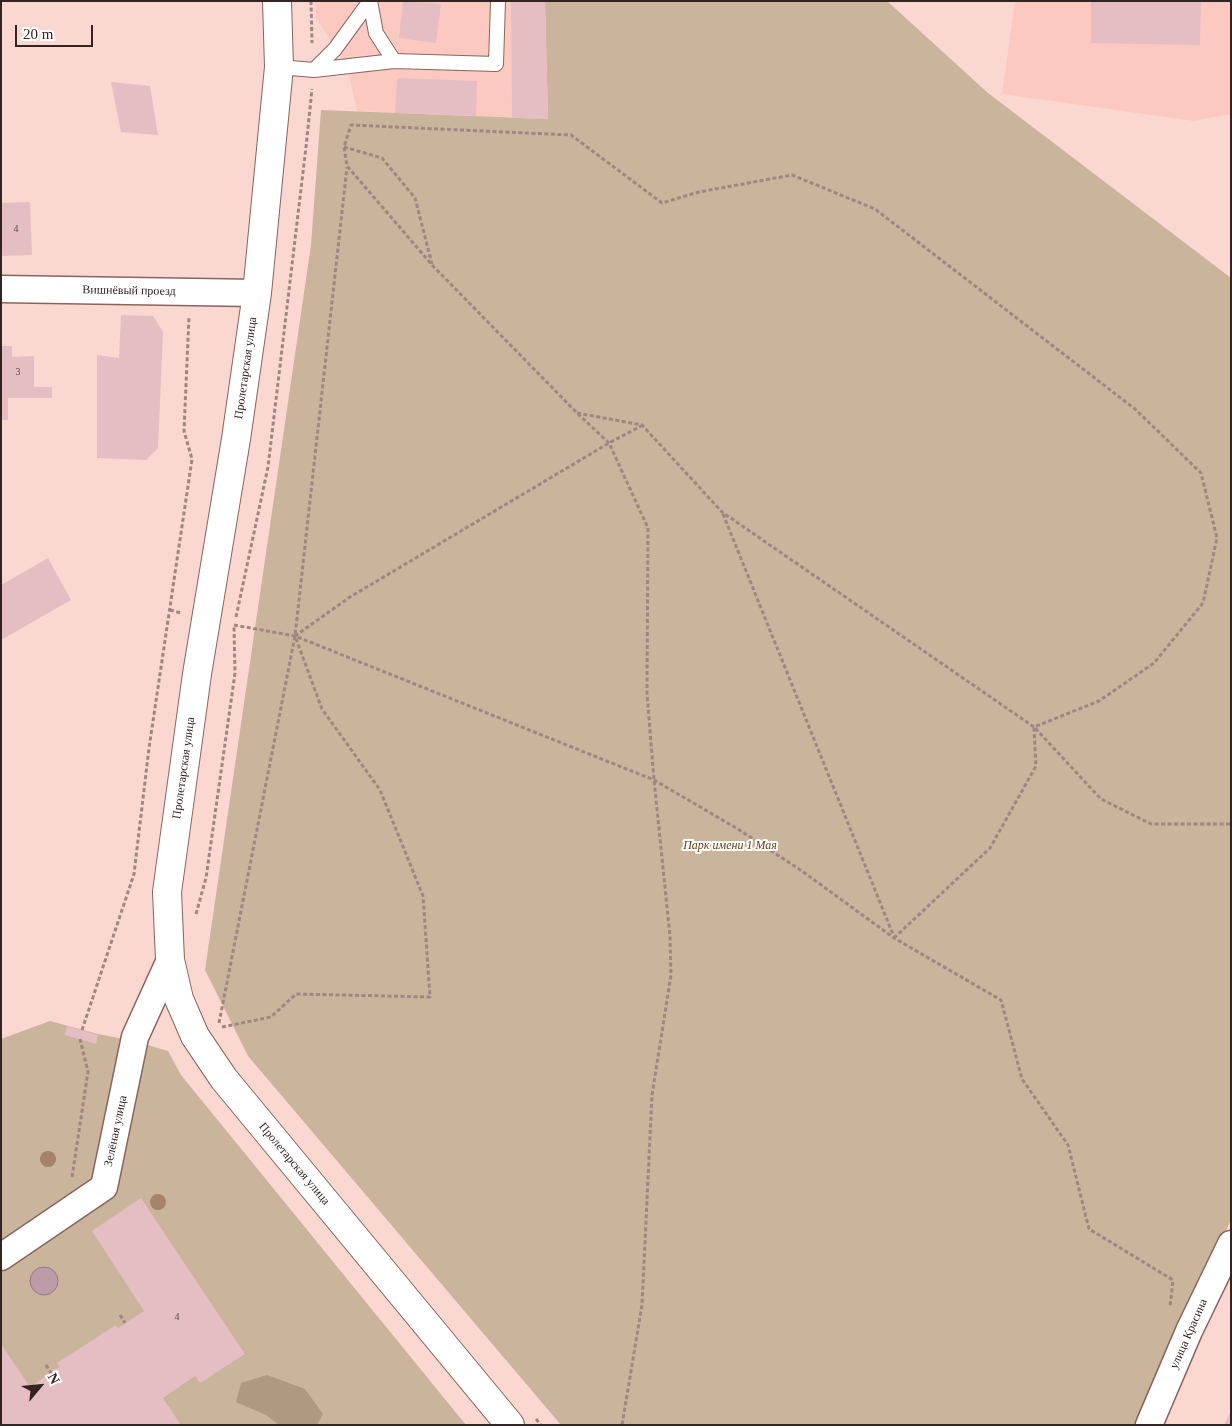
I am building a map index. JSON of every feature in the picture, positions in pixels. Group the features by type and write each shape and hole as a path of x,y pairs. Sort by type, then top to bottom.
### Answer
{"street":[{"name":"Пролетарская улица","path":"277,1 279,67 257,293 236,439 197,674 167,892 170,960 179,999 195,1036 224,1079 523,1421"},
{"name":"Вишнёвый проезд","path":"1,288 257,293"},
{"name":"Зелёная улица","path":"1,1257 104,1187 135,1037 170,960"},
{"name":"улица Красина","path":"1149,1425 1189,1331 1231,1244"}],"lane":[{"path":"314,70 335,49 370,1"},
{"path":"370,1 376,33 394,61"},
{"path":"279,67 314,70 394,61 496,64 498,1"}],"path":[{"path":"218,1028 295,636 347,166 344,147 351,125 570,135 662,203 699,192 792,175 875,209 1135,409 1201,473 1217,538 1203,603 1154,663 1099,701 1034,727"},
{"path":"344,147 382,158 415,198 433,266"},
{"path":"347,166 433,266 577,413 609,442 648,528 647,694 670,936 671,975 652,1095 642,1305 622,1425"},
{"path":"82,1030 134,874 149,748 192,460 184,431 190,292"},
{"path":"577,413 642,426 722,512 1034,727 1102,799 1151,824 1231,824"},
{"path":"295,636 350,597 609,442 642,426"},
{"path":"722,512 894,938"},
{"path":"194,921 206,878 235,673 234,625 295,636 654,780 802,871 894,938 1001,1000 1022,1079 1068,1145 1089,1228 1173,1280 1170,1315 1189,1331"},
{"path":"218,1028 271,1017 296,994 430,997 423,896 380,790 322,709 295,636"},
{"path":"894,938 990,848 1036,766 1034,727"},
{"path":"214,1019 223,1036"},
{"path":"66,1213 88,1072 80,1040"},
{"path":"120,1315 125,1323"},
{"path":"46,1365 51,1373"},
{"path":"523,1421 541,1425"}],"shaded area":[{"path":"315,1 545,1 548,119 357,111 347,66 316,18"},
{"path":"1015,1 1231,1 1231,114 1194,121 1002,94"},
{"path":"44,1267 54,1271 58,1281 54,1291 44,1295 34,1291 30,1281 34,1271"},
{"path":"267,1375 305,1389 323,1414 317,1425 279,1425 266,1415 236,1402 241,1383"}],"green space":[{"name":"Парк имени 1 Мая","path":"545,1 887,1 988,93 1231,278 1231,1220 1137,1425 561,1425 248,1056 205,970 311,245 321,110 548,119"},
{"path":"50,1021 168,1051 181,1075 466,1425 1,1425 1,1039"}],"building":[{"path":"403,1 441,4 436,43 399,38"},
{"path":"511,1 545,1 548,119 512,118"},
{"path":"1091,1 1201,1 1200,45 1091,43"},
{"path":"397,78 477,81 476,116 395,113"},
{"path":"111,82 150,86 158,135 121,132"},
{"path":"30,202 32,255 1,256 1,203"},
{"path":"121,315 153,316 163,332 158,448 146,460 97,458 97,355 119,358"},
{"path":"1,346 12,346 12,357 34,356 34,387 52,387 52,398 8,398 8,420 1,420"},
{"path":"48,558 71,600 1,640 1,585"},
{"path":"67,1026 98,1035 96,1044 65,1035"},
{"path":"141,1198 245,1354 200,1383 195,1376 163,1398 181,1425 1,1425 1,1344 30,1387 60,1367 57,1363 116,1325 118,1328 144,1311 92,1231"},
{"path":"1231,1411 1231,1425 1224,1425"}]}
